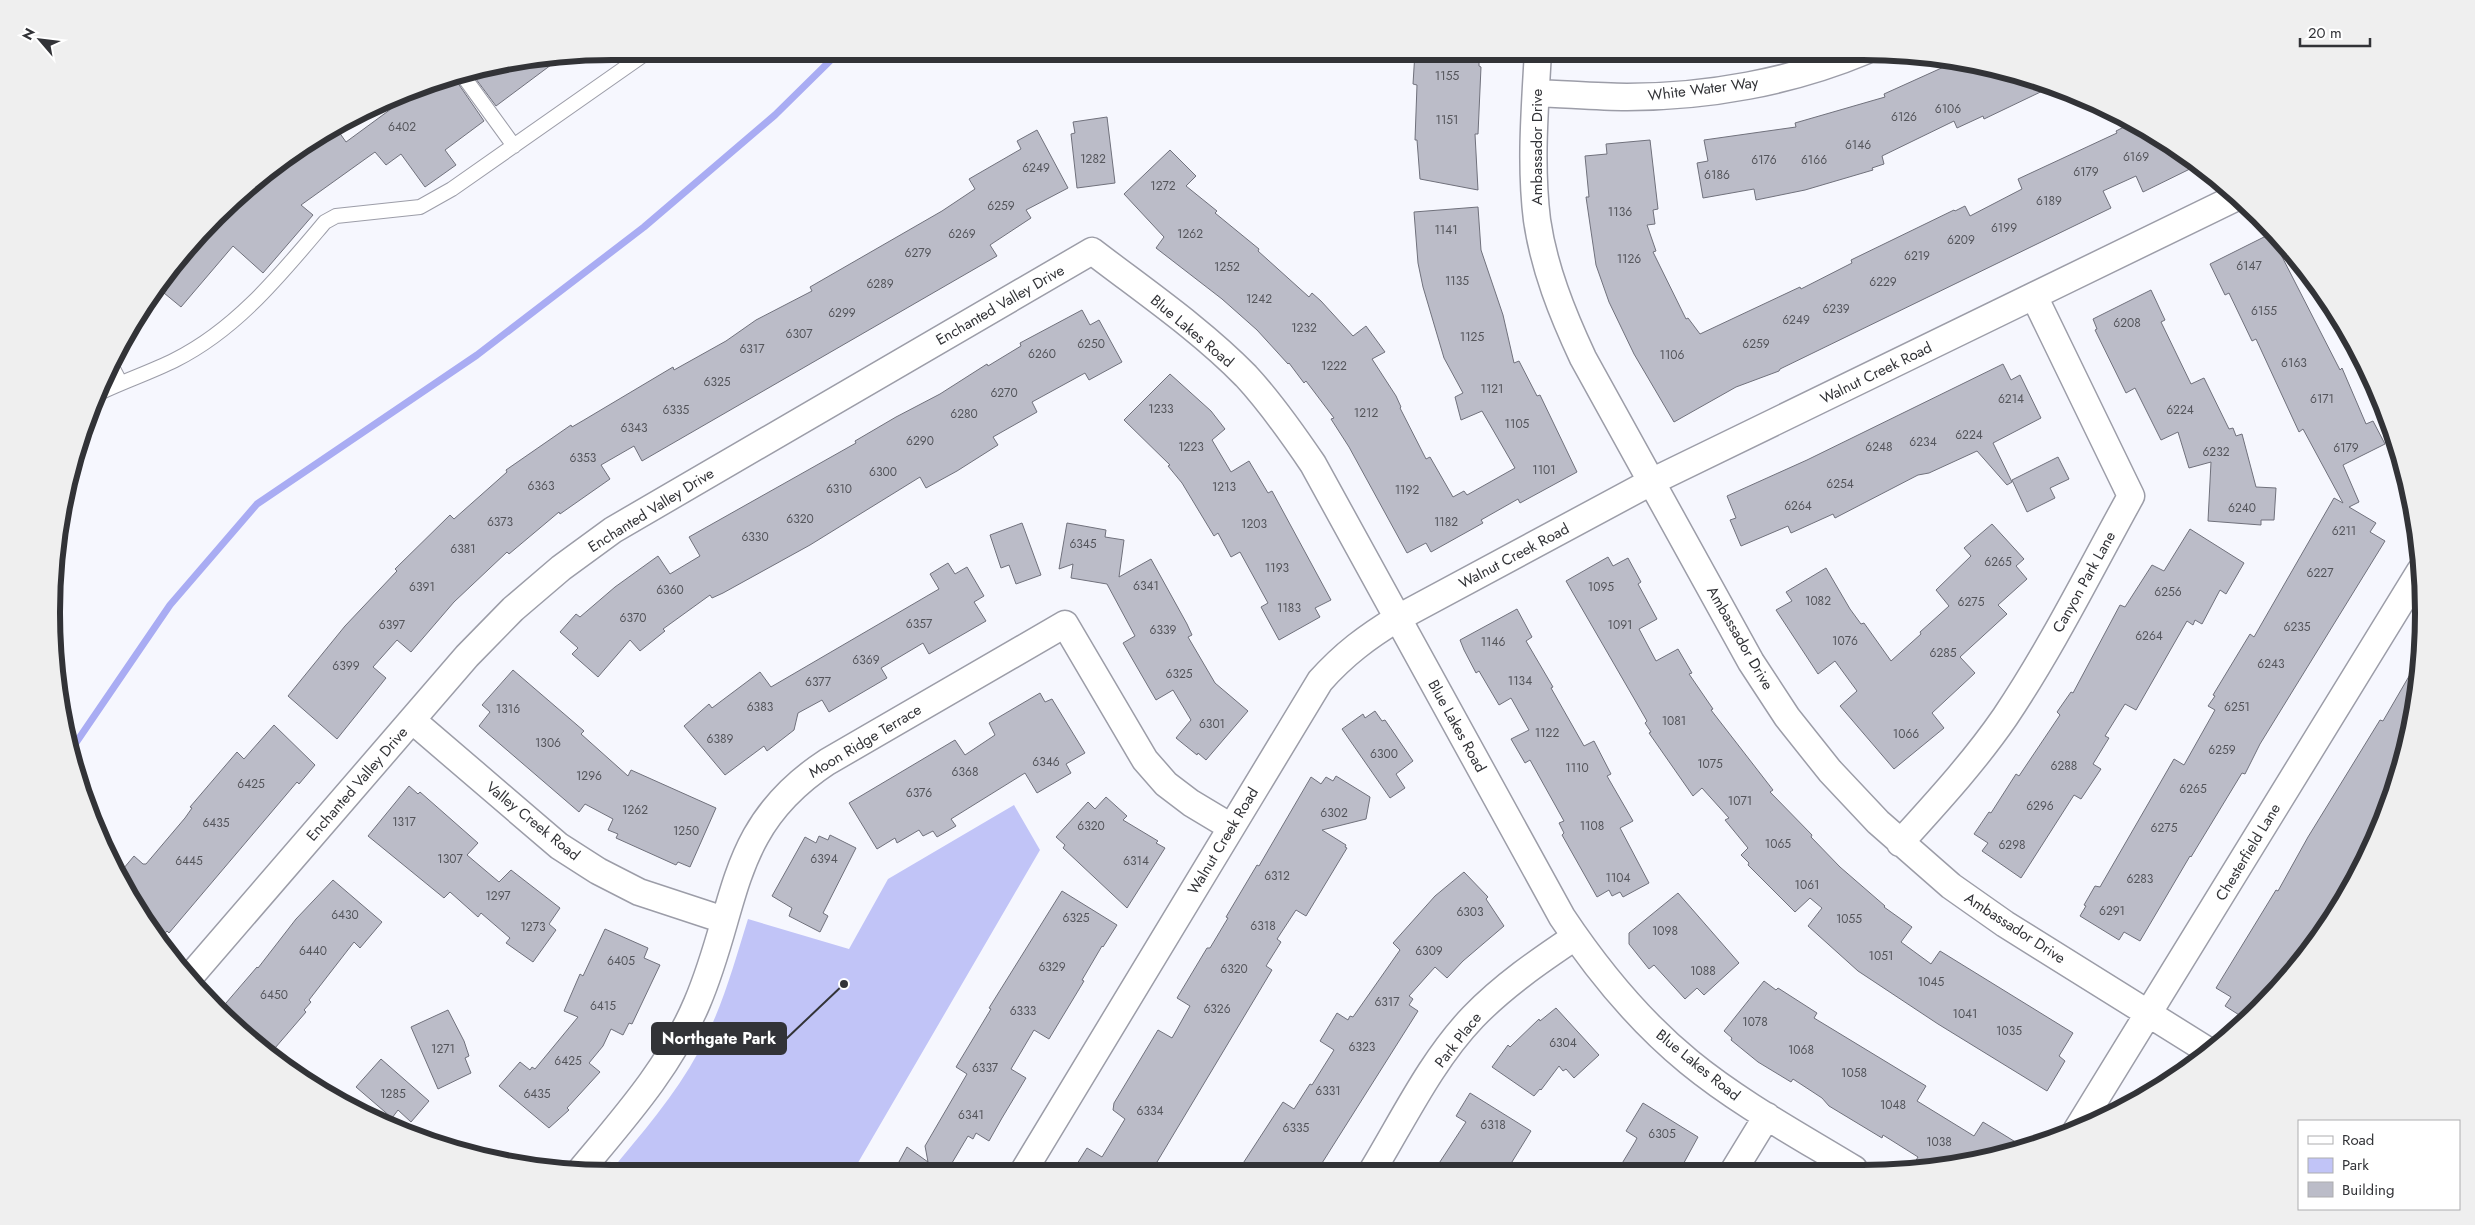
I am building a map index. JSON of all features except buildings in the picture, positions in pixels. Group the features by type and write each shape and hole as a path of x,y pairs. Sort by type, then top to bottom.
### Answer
{"street":[{"name":"Ambassador Drive","path":"1538,60 1534,172 1538,221 1549,273 1563,315 1583,358 1751,662 1787,717 1830,772 1900,843 1951,886 2005,924 2203,1048"},
{"name":"White Water Way","path":"1536,93 1627,97 1685,94 1740,87 1800,74 1840,60"},
{"name":"Walnut Creek Road","path":"1027,1165 1320,681 1342,657 1366,638 1398,618 1652,482 2230,200"},
{"name":"Blue Lakes Road","path":"1092,251 1209,341 1246,376 1281,418 1313,464 1557,908 1575,937 1609,982 1647,1024 1689,1062 1767,1116 1847,1165"},
{"name":"Enchanted Valley Drive","path":"194,973 467,656 513,609 561,568 614,530 1092,251"},
{"name":"Canyon Park Lane","path":"1900,843 1965,771 2004,718 2037,666 2131,496 2034,296"},
{"name":"Chesterfield Lane","path":"2084,1119 2414,581"},
{"name":"Moon Ridge Terrace","path":"585,1164 652,1082 678,1043 698,1003 743,860 758,829 779,801 805,777 1065,624 1145,760 1166,784 1191,803 1231,827"},
{"name":"Valley Creek Road","path":"412,720 559,846 598,871 639,892 724,920"},
{"name":"Park Place","path":"1376,1165 1444,1053 1472,1018 1504,988 1575,937"},
{"path":"1737,1165 1767,1116"}],"lane":[{"path":"108,388 176,360 228,326 268,288 326,222 336,216 420,207 452,189 636,60"},
{"path":"466,80 514,146"},
{"path":"115,372 120,382"}],"green space":[{"path":"1014,805 1040,850 857,1165 616,1165 690,1068 721,1003 748,919 849,949 888,879"}],"waterway":[{"path":"76,742 170,605 257,504 477,355 644,227 775,115 831,60"}],"place":[{"name":"Northgate Park","path":"844,984"}]}
